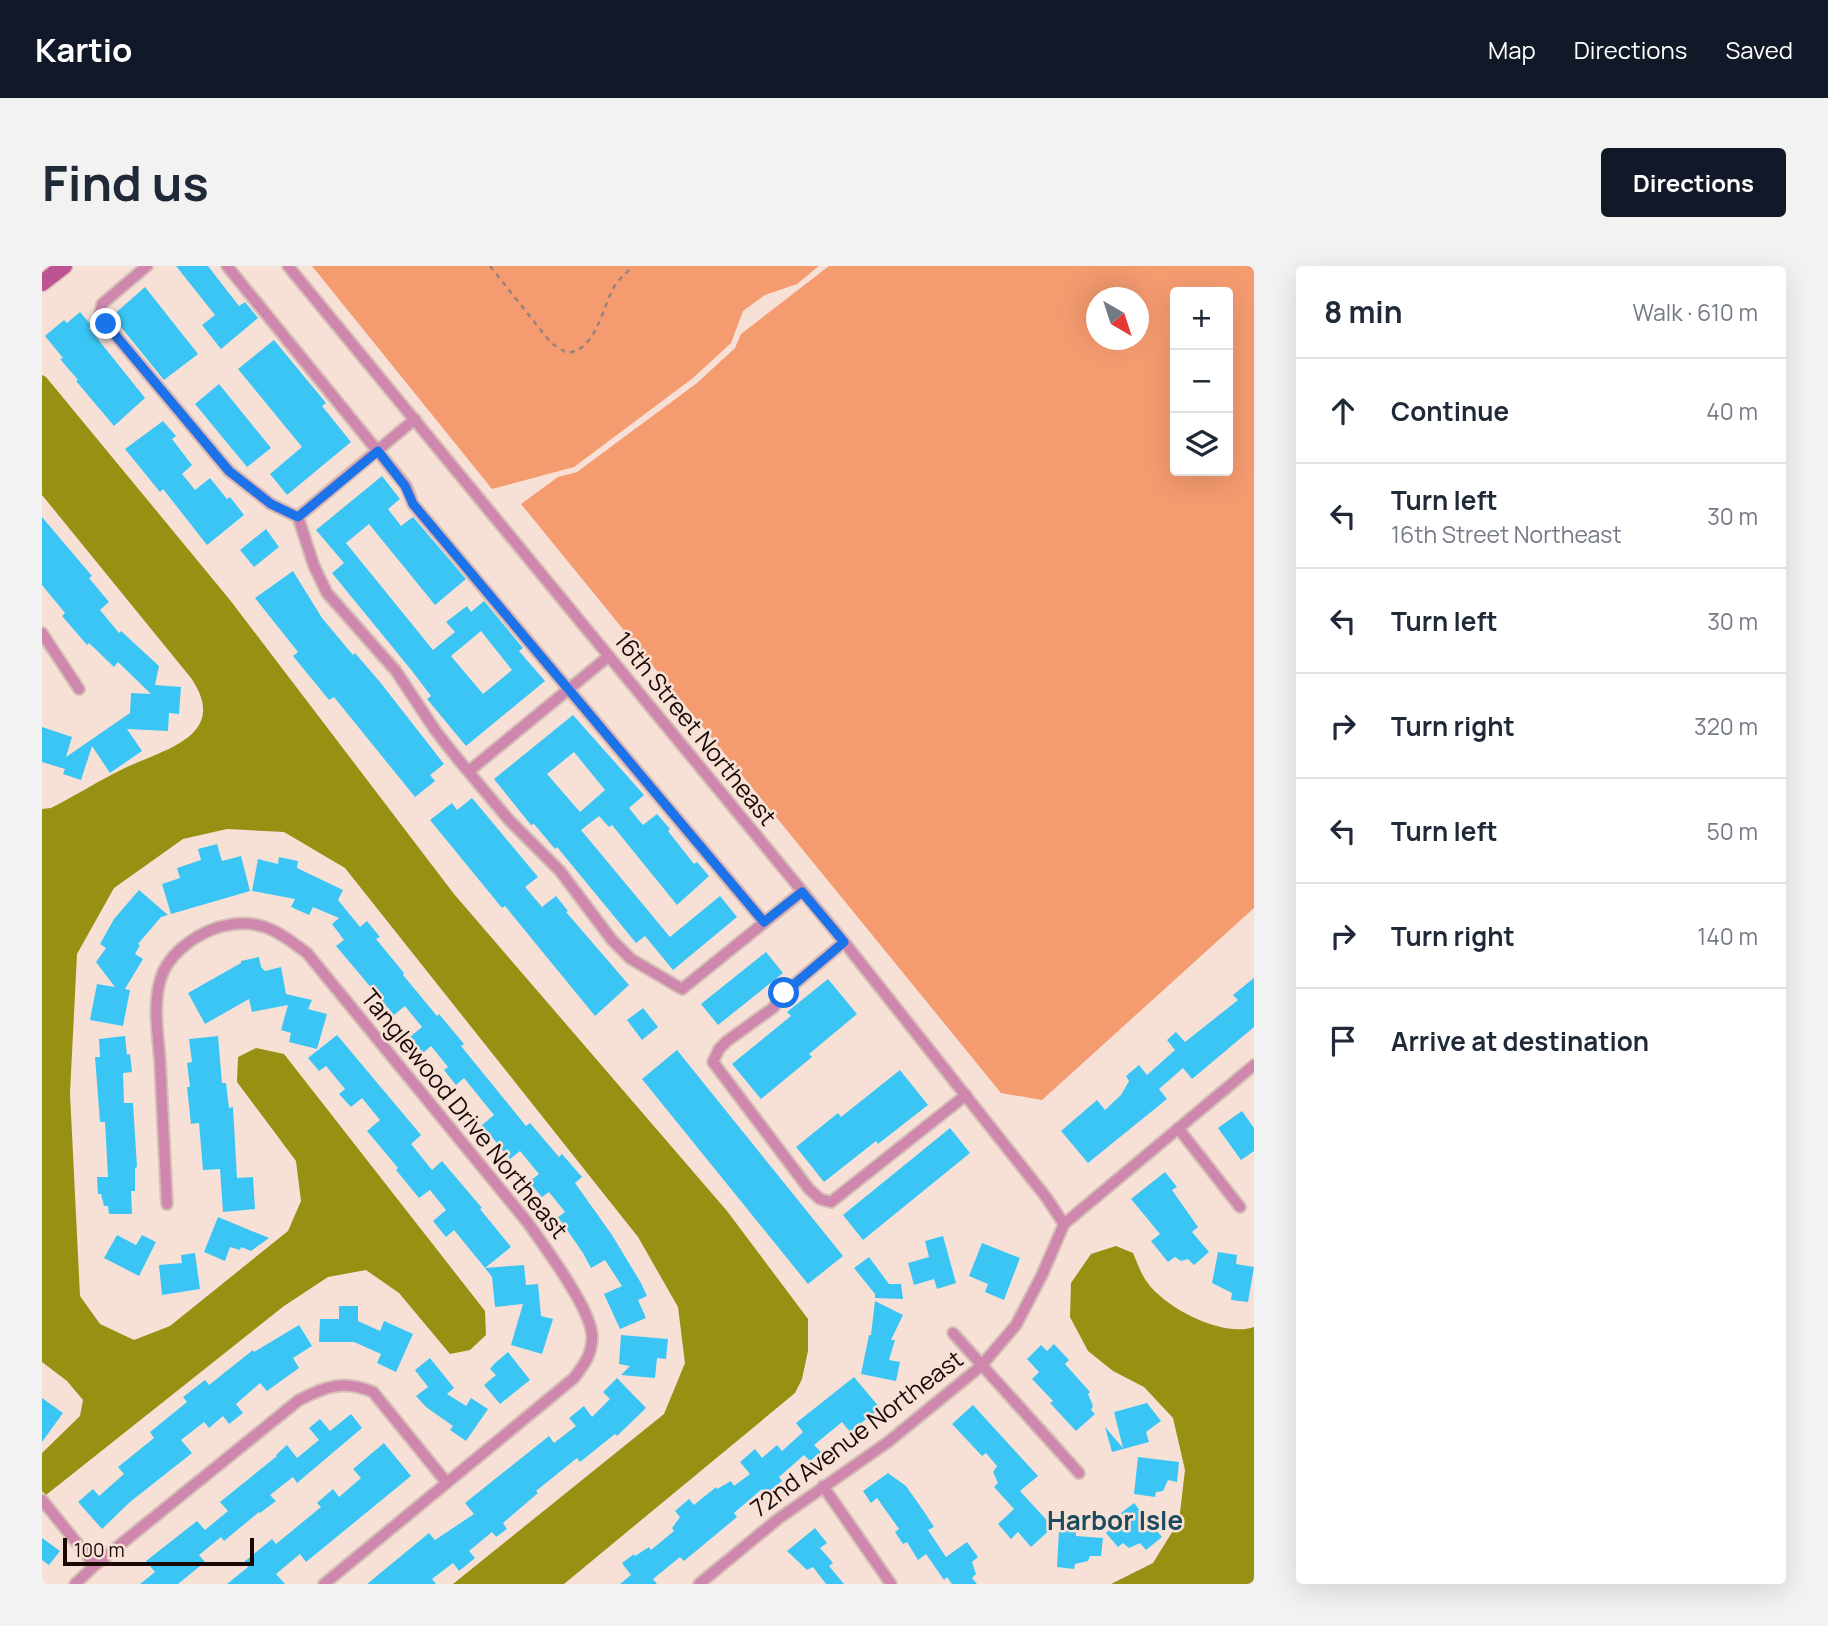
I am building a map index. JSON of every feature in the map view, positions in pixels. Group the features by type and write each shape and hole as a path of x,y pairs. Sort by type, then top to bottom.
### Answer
{"street":[{"path":"42,283 64,266"},
{"path":"147,266 102,304 100,315 229,471 271,504 298,517 314,566 327,593 396,671 435,730 509,820 561,871 612,940 631,959 682,989 802,892"},
{"path":"227,266 378,451 405,486 413,504 764,922"},
{"name":"16th Street Northeast","path":"288,266 844,942 1046,1197 1064,1224"},
{"path":"298,517 415,419"},
{"path":"42,633 79,689"},
{"path":"469,771 608,656"},
{"name":"Tanglewood Drive Northeast","path":"167,1204 157,1015 160,980 172,959 188,943 208,931 233,923 256,923 281,933 307,953 528,1223 557,1264 586,1315 592,1335 589,1360 574,1378 324,1584"},
{"path":"844,942 784,993 773,1008 727,1041 719,1049 713,1062 810,1189 820,1199 831,1202 966,1095"},
{"name":"72nd Avenue Northeast","path":"699,1584 778,1519 888,1442 981,1366 1016,1325 1064,1224 1254,1065"},
{"path":"1178,1128 1240,1207"},
{"path":"953,1333 1079,1473"},
{"path":"75,1584 299,1400 337,1385 356,1385 373,1392 447,1483"},
{"path":"823,1486 891,1584"},
{"path":"42,1501 95,1565"}],"path":[{"path":"490,266 551,343 567,353 574,352 591,338 616,284 633,266"}],"shaded area":[{"path":"312,266 819,266 797,284 765,295 743,311 731,343 693,378 574,467 492,489"},
{"path":"829,266 1254,266 1254,908 1042,1100 1001,1093 521,504 558,477 577,472 697,383 735,348 741,334"},
{"path":"42,375 230,600 454,894 727,1211 808,1319 808,1351 802,1379 795,1393 564,1584 453,1584 664,1414 685,1363 678,1307 638,1237 345,868 284,832 227,829 183,839 114,888 77,954 70,1093 80,1296 100,1324 134,1340 170,1326 288,1231 301,1201 296,1161 237,1082 238,1057 256,1048 284,1054 485,1311 486,1335 470,1350 450,1354 399,1293 366,1270 328,1277 284,1306 46,1495 42,1491 42,1453 80,1416 83,1400 67,1381 42,1362 42,809 51,808 117,772 175,746 198,726 203,713 201,697 191,678 42,495"},
{"path":"1116,1246 1133,1253 1141,1272 1155,1292 1181,1311 1227,1328 1254,1327 1254,1584 1111,1584 1153,1563 1179,1521 1185,1470 1173,1418 1144,1387 1113,1371 1088,1351 1070,1317 1071,1283 1091,1254"}],"building":[{"path":"176,266 208,266 239,306 245,302 258,318 221,349 202,325 215,315"},
{"path":"145,287 198,354 164,380 112,316"},
{"path":"80,312 92,326 89,328 145,398 114,426 76,381 78,380 60,359 63,358 45,336 64,320 67,323"},
{"path":"274,340 326,403 322,406 351,442 287,495 270,474 302,447 238,369"},
{"path":"219,384 271,448 247,467 195,404"},
{"path":"163,421 176,436 172,439 192,465 182,474 195,490 210,478 244,515 207,545 163,489 160,492 125,449"},
{"path":"382,476 400,499 388,509 401,526 413,517 466,579 435,605 369,524 346,543 433,650 455,632 446,622 467,606 471,612 484,601 523,648 519,651 545,681 466,746 427,699 431,696 412,671 332,573 344,563 316,530","holes":["481,631 512,670 483,694 451,656"]},
{"path":"42,517 92,576 89,578 109,602 100,610 119,633 121,631 159,666 155,685 181,687 179,714 169,713 168,731 127,729 142,751 110,773 92,746 81,780 63,774 65,769 42,762 42,727 72,737 66,757 130,713 131,693 151,694 118,662 114,667 89,643 87,645 62,616 65,613 42,585"},
{"path":"266,529 279,547 254,567 240,550"},
{"path":"293,571 322,618 380,682 444,764 430,775 435,781 415,797 334,697 329,700 293,656 298,652 255,598"},
{"path":"573,715 644,795 629,808 642,824 657,814 694,864 697,862 709,876 677,905 612,825 609,827 599,816 581,830 670,937 720,896 737,917 673,970 645,936 636,943 557,847 555,849 534,824 531,825 494,779","holes":["574,752 605,790 580,812 547,774"]},
{"path":"472,798 538,877 525,887 542,907 556,896 568,911 566,912 629,985 595,1016 430,820 452,803 457,810"},
{"path":"217,844 222,861 241,856 250,891 171,914 162,884 180,878 177,868 201,860 198,849"},
{"path":"279,857 298,861 297,868 343,890 338,900 360,927 367,921 380,937 376,939 403,975 464,1044 461,1046 526,1126 530,1123 559,1157 562,1154 582,1177 575,1183 612,1235 647,1296 638,1300 646,1318 620,1329 604,1294 622,1286 605,1260 591,1268 558,1217 565,1212 549,1192 542,1197 529,1182 539,1174 520,1151 510,1159 482,1125 494,1115 464,1078 456,1085 444,1070 448,1067 431,1046 423,1053 410,1037 422,1027 405,1006 394,1015 336,946 344,940 332,924 339,918 313,907 309,915 291,907 295,899 252,891 258,859 278,864"},
{"path":"139,890 168,915 161,917 138,944 140,945 135,954 143,959 125,989 130,990 123,1026 90,1020 97,984 115,987 96,962 106,948 100,944 114,919"},
{"path":"766,952 783,973 718,1025 701,1004"},
{"path":"259,957 261,967 265,971 281,967 286,994 312,1000 308,1009 327,1014 317,1049 289,1042 291,1033 281,1030 288,1005 252,1012 249,999 205,1024 188,993 241,961"},
{"path":"1254,978 1254,1027 1192,1079 1183,1068 1159,1089 1167,1099 1088,1163 1061,1131 1097,1100 1105,1110 1121,1095 1129,1081 1126,1076 1139,1065 1147,1075 1175,1050 1167,1040 1176,1032 1185,1042 1238,1000 1233,995"},
{"path":"828,979 857,1014 809,1054 812,1057 761,1099 732,1064 791,1016 787,1012"},
{"path":"643,1008 658,1027 642,1040 627,1020"},
{"path":"337,1035 421,1135 411,1144 432,1170 442,1161 511,1247 485,1268 454,1230 446,1237 433,1221 446,1210 430,1190 419,1198 367,1131 380,1120 362,1098 351,1107 339,1094 345,1089 326,1066 319,1071 308,1058"},
{"path":"125,1036 132,1072 123,1073 124,1103 133,1103 137,1167 135,1191 131,1191 132,1214 109,1214 108,1206 104,1206 101,1194 98,1194 97,1177 108,1177 105,1122 100,1122 95,1057 100,1057 99,1039"},
{"path":"218,1036 222,1083 226,1083 229,1108 233,1107 237,1178 253,1177 255,1209 223,1212 220,1169 203,1170 199,1123 191,1124 187,1087 190,1087 187,1063 192,1062 189,1039"},
{"path":"677,1050 843,1256 808,1284 642,1079"},
{"path":"900,1070 928,1105 824,1182 796,1147 838,1113 841,1117"},
{"path":"1242,1111 1254,1128 1254,1151 1241,1160 1218,1128"},
{"path":"950,1128 970,1153 863,1240 843,1215"},
{"path":"1165,1172 1177,1187 1172,1190 1198,1227 1192,1232 1209,1252 1194,1265 1188,1259 1181,1261 1175,1257 1168,1262 1151,1241 1160,1234 1131,1199"},
{"path":"218,1217 269,1238 251,1251 230,1247 225,1261 204,1252"},
{"path":"117,1235 136,1245 142,1235 156,1242 139,1276 104,1258"},
{"path":"943,1236 956,1283 937,1289 934,1279 914,1285 908,1263 929,1257 925,1241"},
{"path":"982,1243 1020,1258 1004,1300 985,1292 988,1284 969,1276"},
{"path":"1218,1252 1237,1255 1236,1264 1254,1267 1248,1302 1231,1300 1232,1293 1212,1283"},
{"path":"195,1253 200,1289 162,1295 159,1265 182,1263 181,1255"},
{"path":"869,1257 889,1284 901,1284 903,1299 875,1298 875,1294 854,1268"},
{"path":"524,1265 526,1285 538,1284 541,1316 553,1319 542,1354 511,1345 523,1304 495,1307 492,1277 485,1268"},
{"path":"875,1301 903,1315 891,1340 895,1340 889,1360 900,1362 896,1381 861,1374 871,1335"},
{"path":"339,1306 358,1306 358,1321 380,1331 384,1321 413,1334 396,1372 377,1363 381,1354 354,1342 319,1342 320,1319 339,1319"},
{"path":"299,1325 312,1346 293,1358 299,1368 267,1391 260,1383 236,1404 243,1413 229,1424 223,1416 209,1428 204,1422 181,1440 192,1453 130,1502 102,1529 78,1502 93,1489 99,1496 124,1474 118,1467 154,1438 150,1432 187,1402 183,1397 205,1380 209,1385 253,1350 254,1352"},
{"path":"621,1335 668,1339 666,1359 657,1358 655,1378 621,1375 630,1366 619,1364"},
{"path":"1054,1344 1069,1360 1065,1364 1090,1392 1088,1394 1093,1406 1091,1410 1095,1414 1076,1431 1032,1379 1039,1372 1027,1359 1041,1345 1047,1351"},
{"path":"508,1352 530,1380 500,1404 484,1385 496,1375 490,1369"},
{"path":"430,1358 454,1388 447,1394 466,1406 471,1398 488,1409 466,1441 450,1430 453,1426 426,1407 416,1396 428,1387 415,1370"},
{"path":"854,1377 880,1408 850,1432 842,1422 814,1445 821,1452 810,1461 804,1455 779,1477 782,1481 766,1494 762,1489 734,1513 737,1517 684,1561 680,1557 653,1579 657,1584 620,1584 631,1575 622,1563 649,1547 651,1550 674,1531 672,1528 680,1517 675,1511 689,1499 694,1505 716,1487 717,1489 731,1481 734,1486 750,1474 740,1462 755,1449 762,1458 777,1445 782,1451 803,1432 796,1423"},
{"path":"617,1378 646,1408 617,1436 615,1434 580,1462 577,1458 536,1491 538,1493 503,1523 507,1529 496,1537 492,1532 469,1551 475,1558 459,1571 453,1563 432,1579 436,1584 367,1584 429,1533 435,1540 474,1514 465,1503 549,1436 554,1443 576,1426 569,1418 584,1406 592,1417 610,1399 603,1392"},
{"path":"42,1398 63,1413 42,1442"},
{"path":"1147,1403 1161,1421 1146,1432 1149,1442 1112,1452 1105,1427 1123,1448 1114,1412"},
{"path":"973,1405 1038,1476 1020,1491 1053,1527 1031,1547 1018,1532 1011,1539 998,1524 1014,1509 994,1487 998,1483 993,1472 997,1466 986,1453 982,1456 952,1424"},
{"path":"351,1414 362,1428 297,1483 293,1477 270,1495 276,1501 224,1541 221,1537 199,1555 205,1562 178,1584 140,1584 155,1572 146,1561 197,1521 205,1530 228,1511 220,1502 287,1445 297,1458 319,1440 309,1428 320,1419 330,1431"},
{"path":"384,1443 411,1476 306,1562 300,1554 276,1574 285,1584 227,1584 248,1567 244,1562 272,1539 276,1544 321,1507 317,1503 333,1489 339,1497 361,1478 353,1469"},
{"path":"1138,1457 1179,1462 1177,1482 1168,1480 1163,1491 1156,1492 1155,1497 1134,1494"},
{"path":"888,1473 906,1486 925,1513 934,1527 928,1530 946,1557 967,1542 978,1557 972,1562 976,1574 972,1578 977,1584 952,1584 947,1577 944,1580 926,1554 918,1560 907,1542 903,1544 895,1532 899,1529 877,1498 871,1503 863,1491"},
{"path":"1134,1503 1162,1537 1146,1550 1140,1543 1129,1548 1123,1543 1118,1547 1106,1533 1124,1517 1121,1513"},
{"path":"815,1528 827,1543 820,1548 833,1563 829,1566 844,1584 826,1584 813,1567 807,1570 787,1551"},
{"path":"1059,1529 1076,1530 1076,1536 1103,1538 1101,1556 1090,1556 1088,1561 1075,1564 1074,1569 1057,1567"},
{"path":"42,1538 60,1551 49,1565 42,1560"}],"district":[{"name":"Harbor Isle","path":"1115,1521"}],"route":[{"path":"106,324 229,471 271,504 298,517 378,451 405,486 413,504 764,922 802,892 844,942 784,993"}]}
